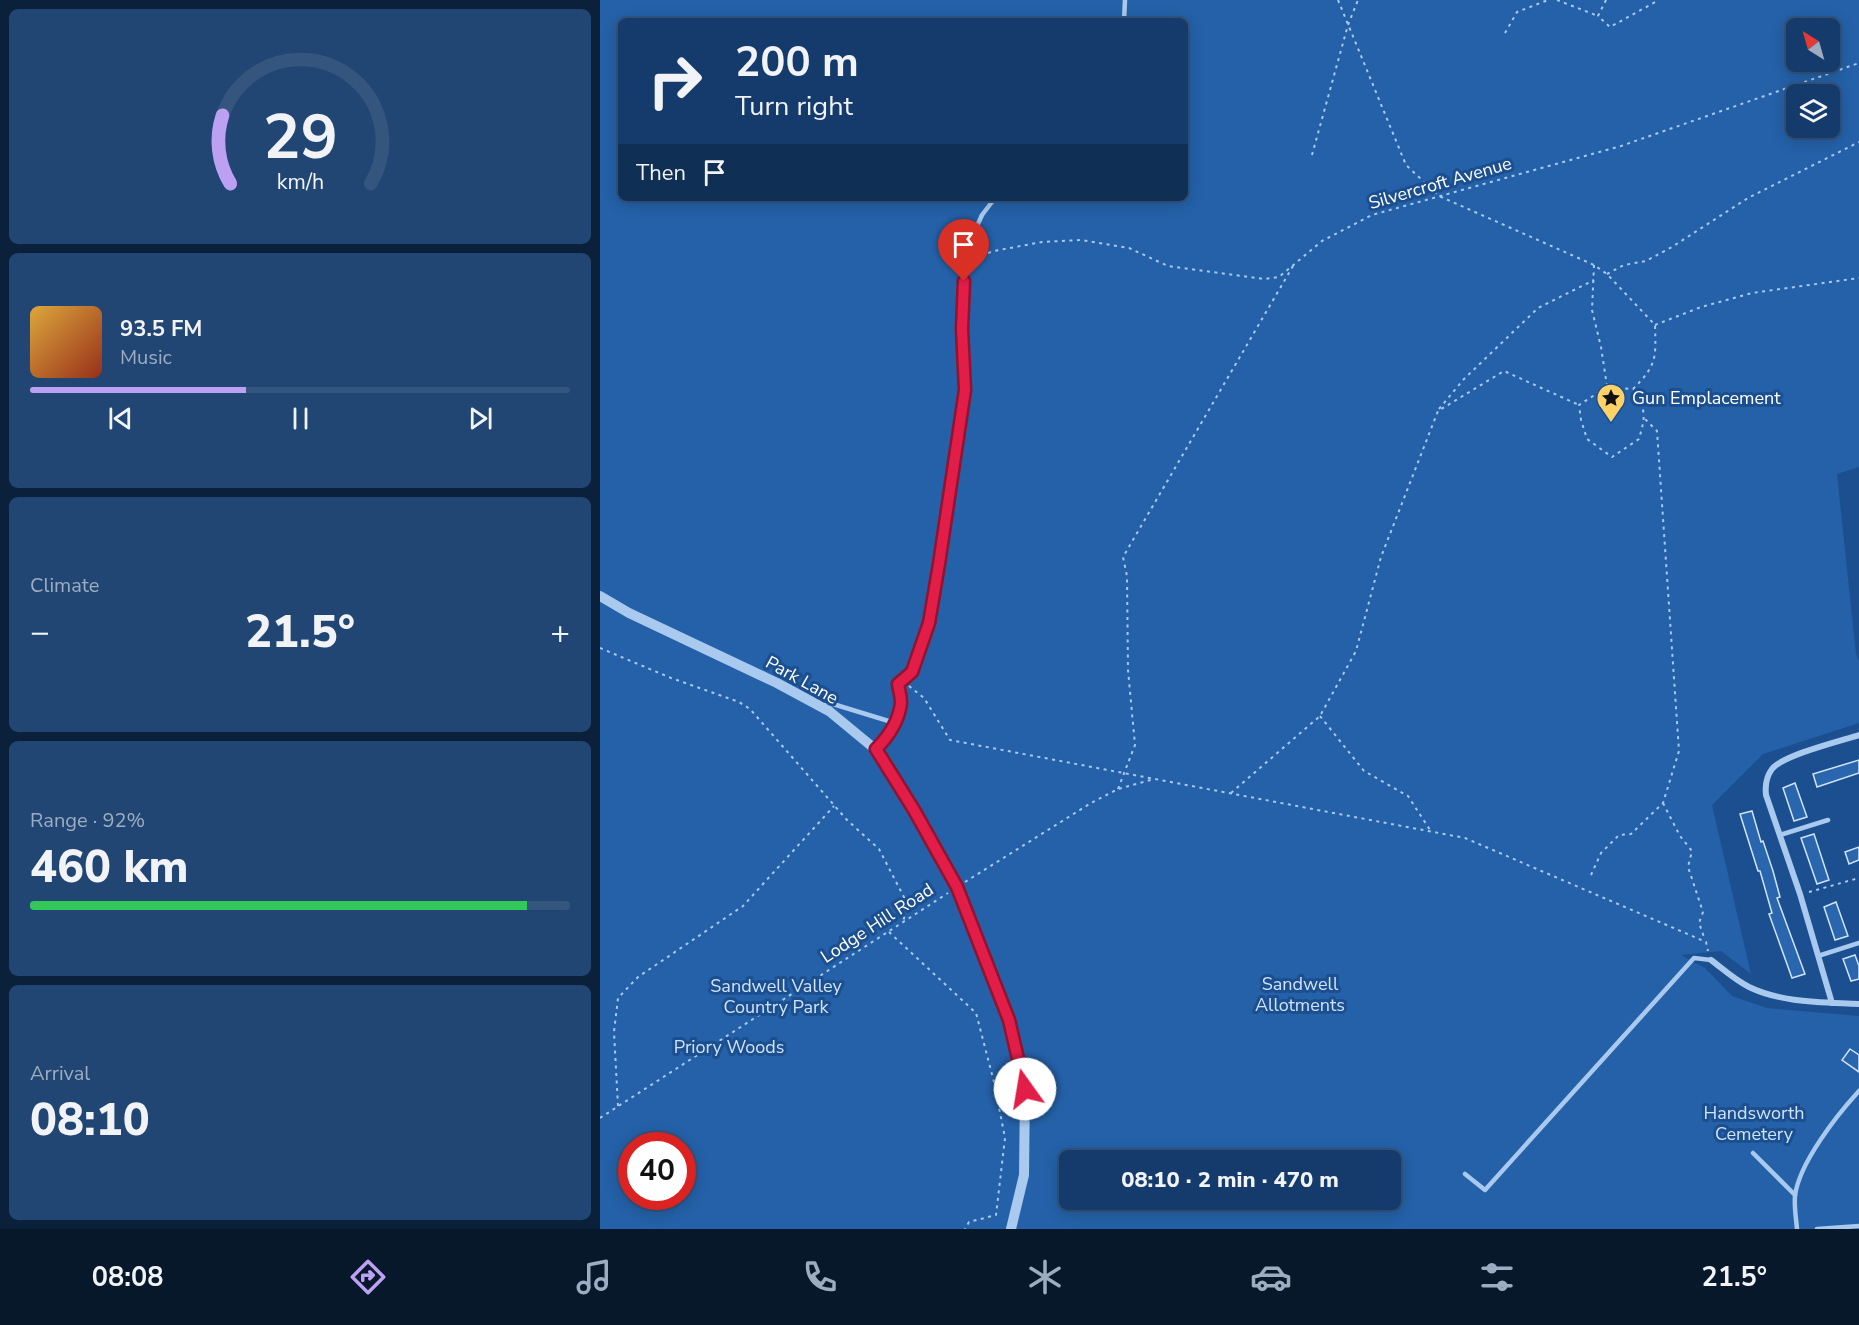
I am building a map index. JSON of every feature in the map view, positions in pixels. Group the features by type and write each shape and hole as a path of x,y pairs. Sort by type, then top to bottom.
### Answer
{"street":[{"name":"Park Lane","path":"600,596 629,613 821,706 876,749 914,810 957,887 1009,1020 1025,1089 1024,1175 1011,1229"},
{"path":"1832,1003 1765,787 1772,769 1778,763 1859,735"},
{"path":"1711,960 1749,987 1793,999 1859,1004"}],"lane":[{"path":"1124,18 1125,0"},
{"path":"876,749 890,734 895,723 901,702 898,684 912,672 929,623 965,390 962,329 966,261 972,237 982,215 993,201"},
{"path":"821,706 833,704 895,723"},
{"path":"1780,836 1828,820"},
{"path":"1818,956 1859,942"},
{"path":"1465,1174 1485,1190 1694,958 1711,960"},
{"path":"1797,1229 1795,1195 1805,1167 1844,1107 1859,1091"},
{"path":"1753,1153 1795,1195"},
{"path":"1817,1229 1859,1226"}],"path":[{"path":"1338,0 1406,165 1439,196 1594,265 1607,274 1655,325 1656,354 1649,373 1633,388 1607,387 1578,405"},
{"path":"1312,154 1348,25 1358,0"},
{"path":"1505,33 1517,12 1548,0"},
{"path":"1557,0 1598,16 1610,27 1659,0"},
{"path":"1598,16 1606,0"},
{"name":"Silvercroft Avenue","path":"966,261 994,251 1042,242 1081,240 1129,248 1168,266 1264,279 1279,277 1322,241 1372,215 1621,146 1859,63"},
{"path":"1607,274 1624,265 1646,261 1748,198 1859,142"},
{"path":"1118,789 1135,746 1128,670 1127,576 1123,557 1295,264"},
{"path":"1594,265 1592,310 1607,387"},
{"path":"1655,325 1701,306 1752,293 1859,278"},
{"path":"1231,793 1320,716 1356,651 1381,556 1438,411 1464,379 1538,308 1594,280"},
{"path":"1438,411 1504,371 1578,405"},
{"path":"1578,405 1587,439 1612,457 1639,439 1645,419 1642,405 1633,388"},
{"path":"1591,875 1601,853 1619,835 1631,834 1663,803 1679,752 1657,431 1645,419"},
{"path":"600,648 671,678 739,702 750,709 834,806 879,849 907,903 903,923"},
{"path":"898,684 911,687 924,698 950,740 1466,837 1706,942"},
{"path":"1320,716 1364,771 1408,796 1431,831"},
{"name":"Lodge Hill Road","path":"600,1118 1091,803 1118,789 1157,779"},
{"path":"1663,803 1680,836 1692,851 1688,867 1703,912 1699,923 1711,960"},
{"path":"618,1106 614,1032 618,998 638,977 743,906 834,806"},
{"path":"1800,894 1859,878"},
{"path":"889,932 975,1013 994,1082 1005,1138 996,1215 969,1222 965,1229"}],"green space":[{"path":"600,0 1859,0 1859,467 1837,474 1856,654 1859,661 1859,723 1763,754 1712,805 1751,974 1721,951 1681,955 1705,968 1732,996 1767,1008 1859,1016 1859,1229 600,1229"}],"building":[{"path":"1859,760 1859,773 1817,787 1813,774"},
{"path":"1795,783 1807,817 1794,821 1783,788"},
{"path":"1752,811 1773,871 1780,897 1777,898 1805,974 1792,978 1769,914 1772,913 1760,871 1758,871 1740,814"},
{"path":"1814,834 1829,880 1817,884 1801,838"},
{"path":"1859,847 1859,860 1849,864 1845,852"},
{"path":"1836,902 1848,936 1835,940 1824,907"},
{"path":"1855,955 1859,966 1859,979 1851,981 1843,959"},
{"path":"1850,1049 1859,1055 1859,1072 1842,1060"}],"place":[{"name":"Gun Emplacement","path":"1611,424"}],"route":[{"path":"964,281 962,329 965,390 929,623 912,672 898,684 901,702 895,723 890,734 876,749 914,810 957,887 1009,1020 1025,1089"}],"park label":[{"name":"Sandwell Allotments","path":"1300,994"},
{"name":"Sandwell Valley Country Park","path":"776,996"},
{"name":"Priory Woods","path":"729,1047"},
{"name":"Handsworth Cemetery","path":"1754,1123"}]}
